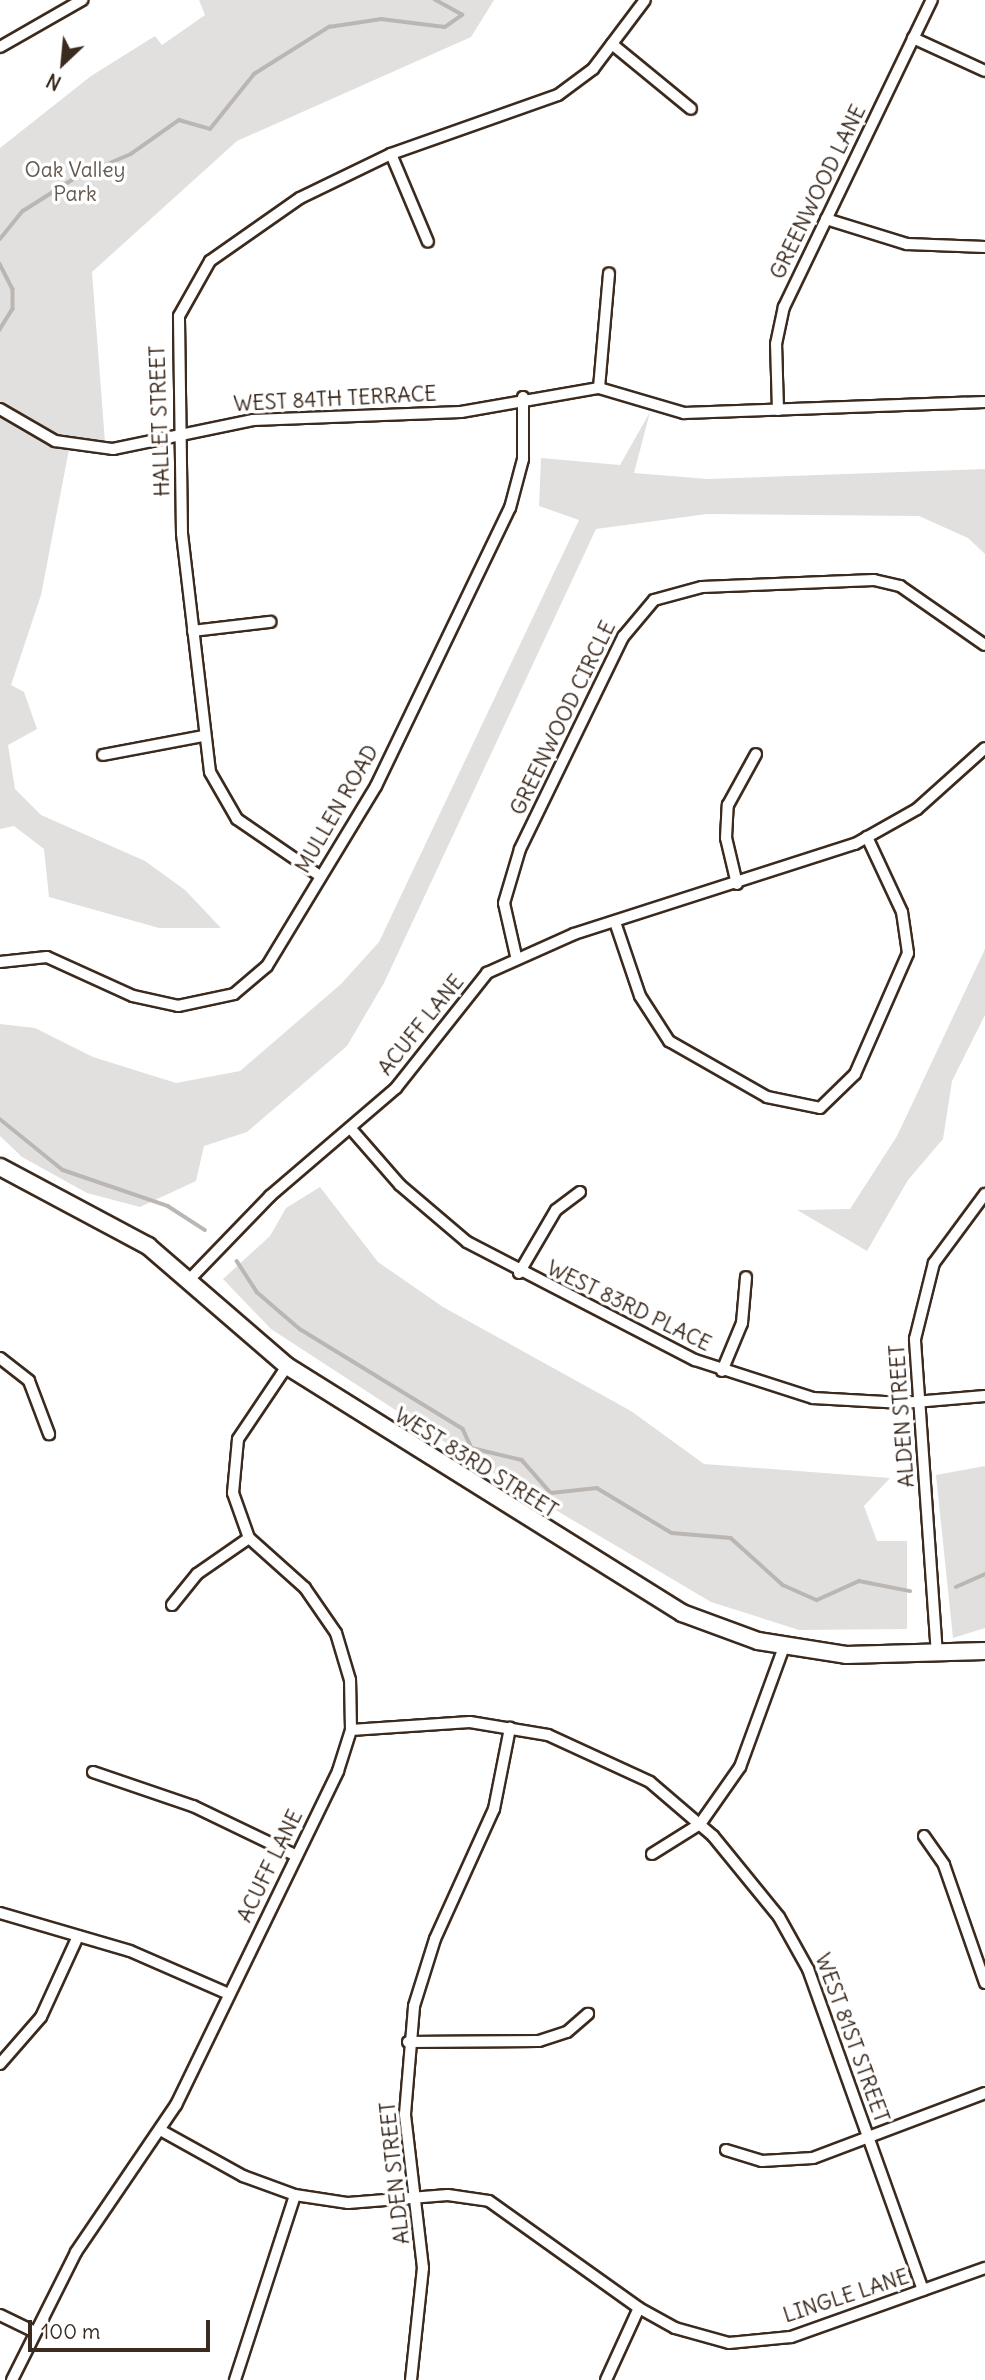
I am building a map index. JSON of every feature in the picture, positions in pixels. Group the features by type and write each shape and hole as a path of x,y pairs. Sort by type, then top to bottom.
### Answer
{"street":[{"path":"0,47 82,0"},
{"name":"HALLET STREET","path":"320,876 237,819 210,772 192,631 179,434 178,316 210,261 300,198 391,154 527,111 593,69 645,0"},
{"name":"GREENWOOD LANE","path":"778,410 780,317 932,0"},
{"path":"914,38 985,71"},
{"path":"612,44 691,109"},
{"path":"391,154 428,242"},
{"path":"826,219 907,244 985,247"},
{"path":"599,388 609,273"},
{"name":"WEST 84TH TERRACE","path":"0,409 55,441 113,449 253,419 461,412 523,397 599,388 684,413 985,402"},
{"name":"MULLEN ROAD","path":"0,960 47,957 155,1003 213,1002 267,966 376,786 510,508 523,459 523,397"},
{"name":"GREENWOOD CIRCLE","path":"516,956 504,903 516,860 623,637 654,600 702,587 874,580 900,586 985,645"},
{"path":"192,631 270,622"},
{"path":"103,755 204,736"},
{"name":"ACUFF LANE","path":"189,1280 270,1196 352,1130 416,1067 488,973 516,956 737,884 867,837 917,809 985,748"},
{"path":"737,884 726,838 728,805 756,754"},
{"path":"820,1108 855,1074 908,953 902,912 867,837"},
{"path":"615,922 640,996 669,1041 767,1097 820,1108"},
{"path":"820,1108 825,1119"},
{"name":"WEST 83RD PLACE","path":"352,1130 430,1213 519,1273 722,1371 813,1398 919,1401 985,1396"},
{"name":"WEST 83RD STREET","path":"0,1167 148,1246 286,1366 651,1596 723,1630 784,1647 937,1655 985,1651"},
{"name":"WEST 83RD PLACE","path":"519,1273 556,1210 580,1192"},
{"name":"ALDEN STREET","path":"937,1655 915,1339 923,1293 950,1234 985,1194"},
{"name":"WEST 83RD PLACE","path":"722,1371 742,1323 746,1277"},
{"path":"0,1358 29,1381 49,1434"},
{"name":"ACUFF LANE","path":"12,2380 76,2252 162,2131 297,1856 351,1730 350,1680 336,1633 305,1588 249,1538 233,1493 235,1450 244,1425 286,1366"},
{"path":"172,1605 197,1574 249,1538"},
{"path":"652,1854 700,1824 758,1729 784,1647"},
{"name":"WEST 81ST STREET","path":"351,1730 439,1722 510,1728 548,1735 618,1763 700,1824 796,1943 923,2290"},
{"name":"ALDEN STREET","path":"411,2380 422,2312 417,2200 405,2114 408,2042 435,1939 494,1809 510,1728"},
{"path":"93,1772 193,1805 297,1856"},
{"path":"924,1836 944,1865 985,1983"},
{"path":"0,1913 78,1936 229,1994"},
{"path":"0,2064 41,2017 78,1936"},
{"path":"408,2042 539,2041 567,2032 588,2014"},
{"path":"726,2150 762,2161 813,2158 870,2140 985,2093"},
{"name":"LINGLE LANE","path":"162,2131 243,2176 295,2195 348,2203 417,2200 448,2195 489,2201 639,2308 675,2328 729,2343 791,2336 985,2269"},
{"path":"235,2380 295,2195"},
{"path":"606,2380 639,2308"},
{"path":"0,2315 35,2332"}],"green space":[{"name":"Oak Valley Park","path":"199,0 494,0 471,37 237,141 92,272 105,442 71,439 41,595 11,685 24,692 37,729 8,745 15,789 41,815 145,861 185,890 221,928 159,928 49,897 44,849 14,826 0,829 0,148 91,76 155,36 162,45 205,15"},
{"path":"650,412 634,473 708,479 985,469 985,554 968,538 919,516 707,514 596,529 384,983 347,1046 247,1132 204,1146 196,1181 140,1207 87,1193 22,1157 0,1136 0,1024 35,1028 93,1057 176,1083 240,1071 341,984 379,942 579,520 539,506 541,458 620,465"},
{"path":"985,949 985,1015 952,1081 943,1139 908,1180 867,1251 797,1210 850,1209 897,1136"},
{"path":"320,1187 378,1262 443,1307 631,1411 704,1464 890,1478 864,1506 877,1541 907,1541 907,1629 799,1630 711,1602 483,1467 271,1329 223,1279 270,1236 286,1208"},
{"path":"985,1466 985,1628 953,1638 936,1475"}],"waterway":[{"path":"0,239 23,211 75,178 131,154 179,120 210,129 254,74 329,27 381,19 445,27 462,15 435,0"},
{"path":"0,264 13,289 13,309 0,330"},
{"path":"0,1119 63,1170 168,1206 205,1230"},
{"path":"237,1261 257,1292 300,1329 463,1429 472,1448 522,1460 551,1493 597,1488 672,1533 731,1538 783,1585 817,1600 859,1581 910,1591"},
{"path":"956,1587 985,1574"}]}
